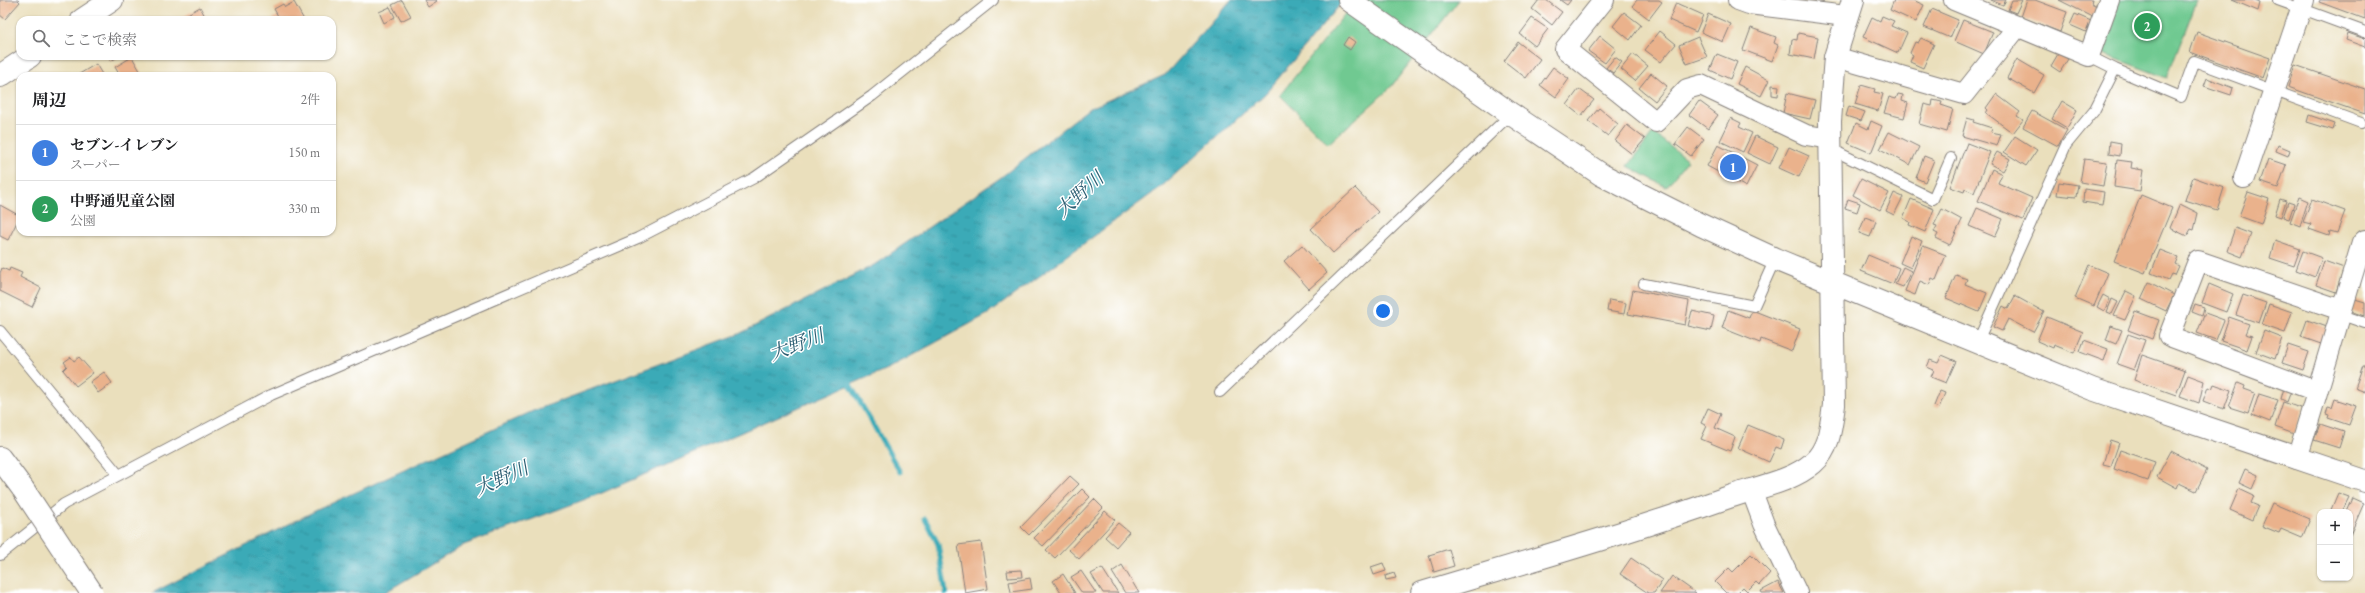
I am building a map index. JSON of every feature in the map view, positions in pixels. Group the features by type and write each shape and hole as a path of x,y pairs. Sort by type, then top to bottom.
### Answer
{"main road":[{"path":"88,16 112,0"},
{"path":"1349,0 1511,114 1602,175 1661,206 1775,259 2092,389 2297,459 2365,480"},
{"path":"1422,593 1666,519 1804,471 1815,462 1824,451 1830,436 1834,405 1831,282 1830,121 1835,57 1850,8"},
{"path":"0,76 24,60"},
{"path":"0,458 23,489 92,593"}],"street":[{"path":"1604,0 1565,49 1656,122 1687,89 1701,85 1806,135 1831,144"},
{"path":"1738,0 1749,4 1850,8"},
{"path":"1954,0 2089,56 2109,0"},
{"path":"2244,178 2302,4"},
{"path":"1835,57 1964,94 2018,26"},
{"path":"2297,459 2340,312 2362,243 2365,240"},
{"path":"2316,391 2170,336 2198,261 2340,312"},
{"path":"1751,489 1764,524 1797,593"}],"lane":[{"path":"0,555 64,504 118,474 184,443 271,395 638,238 754,178 872,96 993,0"},
{"path":"2278,0 2302,4 2365,32"},
{"path":"2089,56 2115,69 2181,97 2194,62 2361,123"},
{"path":"1977,343 2066,145 2094,111 2115,69"},
{"path":"1220,392 1511,114"},
{"path":"1831,144 1934,199 1951,158"},
{"path":"1644,284 1754,306 1775,259"},
{"path":"2340,312 2365,323"},
{"path":"0,331 118,474"}],"green space":[{"path":"1356,0 1459,0 1390,88 1328,144 1280,95"},
{"path":"2117,0 2197,0 2167,78 2098,52"},
{"path":"1653,133 1688,160 1666,187 1628,166"}],"water":[{"name":"大野川","path":"1231,0 1344,0 1266,93 1161,187 988,314 889,368 602,493 464,545 384,593 152,593 317,510 533,411 739,334 874,265 1000,178 1088,109 1165,75"}],"building":[{"path":"0,0 18,0 20,2 5,19 0,15"},
{"path":"402,0 411,16 401,21 392,5"},
{"path":"424,0 436,0 437,1 428,7"},
{"path":"1539,0 1546,0 1562,12 1552,25 1532,9"},
{"path":"1560,0 1571,0 1567,5"},
{"path":"1637,0 1659,0 1662,2 1649,19 1632,6"},
{"path":"1894,0 1913,0 1924,5 1916,22 1890,10"},
{"path":"1990,0 2006,0 2003,5"},
{"path":"2012,0 2022,0 2016,13 2008,10"},
{"path":"2027,0 2035,0 2067,12 2060,32 2021,17"},
{"path":"2059,0 2092,0 2091,4 2097,7 2093,17"},
{"path":"2232,0 2252,0 2260,3 2258,11"},
{"path":"2320,0 2365,0 2365,19 2319,2"},
{"path":"294,2 302,16 278,16 274,9 283,4 285,7"},
{"path":"1676,3 1703,15 1696,32 1669,20"},
{"path":"200,7 205,16 184,16"},
{"path":"390,7 395,17 384,23 379,12"},
{"path":"1932,9 1958,20 1950,38 1924,27"},
{"path":"1624,12 1641,25 1630,40 1613,26"},
{"path":"1708,14 1731,24 1723,42 1701,32"},
{"path":"2075,14 2091,21 2086,32 2070,25"},
{"path":"1882,16 1894,21 1891,26 1907,33 1898,53 1863,37 1872,17 1880,21"},
{"path":"1532,18 1548,29 1535,46 1520,34"},
{"path":"1963,20 1993,32 1984,54 1954,41"},
{"path":"1751,28 1776,37 1774,43 1778,45 1772,61 1743,50"},
{"path":"1660,31 1676,44 1661,62 1645,50"},
{"path":"2197,32 2270,58 2263,78 2190,52"},
{"path":"1798,33 1818,37 1814,59 1790,54 1792,39 1797,40"},
{"path":"2348,33 2365,39 2365,47 2346,40"},
{"path":"1600,36 1616,49 1605,63 1588,51"},
{"path":"1348,37 1355,42 1350,50 1343,45"},
{"path":"1698,37 1707,57 1687,64 1679,45"},
{"path":"1921,38 1934,44 1923,68 1910,62 1913,55 1910,53 1915,42 1918,43"},
{"path":"1518,42 1540,59 1526,78 1504,61"},
{"path":"1633,54 1648,66 1635,81 1621,69"},
{"path":"1717,54 1737,62 1730,79 1710,70"},
{"path":"2058,54 2068,59 2060,72 2051,66"},
{"path":"1615,57 1622,62 1613,73 1606,68"},
{"path":"2017,59 2044,75 2034,93 2007,78"},
{"path":"127,60 134,60 141,72 118,72 115,67"},
{"path":"96,64 101,72 83,72"},
{"path":"2295,65 2365,89 2365,114 2288,87"},
{"path":"1553,67 1569,79 1556,97 1540,85"},
{"path":"1745,67 1769,80 1761,96 1737,84"},
{"path":"1651,73 1667,86 1655,101 1639,88"},
{"path":"2207,78 2233,88 2231,95 2204,86"},
{"path":"1772,85 1779,86 1778,96 1772,95"},
{"path":"1861,85 1875,89 1874,92 1883,94 1878,111 1855,104"},
{"path":"1579,89 1594,100 1581,116 1567,105"},
{"path":"1787,93 1815,100 1810,119 1783,113"},
{"path":"1898,94 1903,95 1902,101 1908,103 1904,118 1884,113 1889,97 1896,99"},
{"path":"1996,94 2020,112 2017,116 2023,120 2013,133 1986,113 1988,110 1986,108"},
{"path":"1933,100 1942,102 1941,105 1953,109 1947,132 1919,124 1924,104 1932,106"},
{"path":"1699,101 1718,115 1708,129 1689,115"},
{"path":"2062,101 2077,110 2067,128 2052,119"},
{"path":"1849,106 1865,112 1861,121 1846,116"},
{"path":"1599,108 1618,124 1608,136 1588,121"},
{"path":"2032,111 2067,130 2058,146 2023,127"},
{"path":"2309,115 2335,124 2333,130 2307,122"},
{"path":"1731,118 1741,123 1739,127 1752,133 1743,152 1720,141"},
{"path":"1967,118 1974,120 1973,122 1992,128 1991,132 2001,134 1997,146 1962,136"},
{"path":"1871,121 1882,126 1871,153 1848,143 1856,123 1868,129"},
{"path":"1627,125 1645,139 1632,154 1615,141"},
{"path":"1688,127 1704,139 1691,156 1675,144"},
{"path":"1889,132 1919,147 1910,165 1880,149"},
{"path":"1755,136 1778,147 1770,164 1747,153"},
{"path":"2015,136 2037,150 2026,166 2004,152"},
{"path":"2110,141 2121,143 2120,156 2109,154"},
{"path":"1967,143 1990,152 1974,193 1965,189 1964,192 1950,187"},
{"path":"1718,145 1757,165 1746,187 1707,166"},
{"path":"2278,145 2290,150 2288,156 2276,151"},
{"path":"1789,147 1809,156 1799,177 1779,168"},
{"path":"1997,152 2010,159 2003,171 1990,164"},
{"path":"1924,156 1934,160 1925,182 1916,178"},
{"path":"2084,159 2107,162 2103,186 2080,182"},
{"path":"2268,159 2286,165 2278,188 2260,182"},
{"path":"2117,160 2132,162 2131,168 2143,170 2140,191 2114,187"},
{"path":"1992,169 2002,174 1998,183 2032,198 2023,220 1978,201"},
{"path":"2193,177 2224,188 2217,210 2185,200"},
{"path":"1861,179 1889,193 1880,210 1853,195"},
{"path":"2059,182 2078,185 2076,197 2057,195"},
{"path":"1355,188 1378,212 1333,253 1311,229"},
{"path":"2084,189 2104,192 2102,205 2083,202"},
{"path":"2248,192 2269,199 2261,224 2239,216"},
{"path":"1894,193 1903,197 1894,215 1886,211"},
{"path":"2141,195 2172,208 2145,273 2114,261"},
{"path":"2299,197 2308,201 2300,226 2290,222"},
{"path":"1848,199 1860,203 1857,212 1845,208"},
{"path":"1911,199 1934,209 1925,232 1909,225 1910,222 1903,218"},
{"path":"2280,199 2286,201 2281,217 2275,215"},
{"path":"2312,199 2345,211 2337,233 2330,231 2329,236 2309,229 2311,224 2303,222"},
{"path":"2288,202 2294,204 2289,219 2283,217"},
{"path":"2180,204 2198,213 2194,230 2191,229 2187,236 2170,228"},
{"path":"0,205 16,214 16,224 8,240 0,236"},
{"path":"1977,208 2003,219 1995,237 1969,226"},
{"path":"1942,209 1962,220 1950,245 1936,238 1938,234 1934,232 1937,226 1934,225"},
{"path":"1865,217 1876,221 1870,237 1859,233"},
{"path":"2235,228 2251,234 2242,257 2227,251"},
{"path":"1911,236 1922,241 1911,268 1900,263"},
{"path":"2275,240 2300,249 2294,266 2270,258"},
{"path":"1302,245 1327,273 1309,289 1284,261"},
{"path":"1923,246 1946,255 1936,280 1932,278 1929,285 1920,281 1915,295 1905,291"},
{"path":"2160,250 2178,257 2175,264 2179,266 2175,275 2172,274 2169,280 2151,273"},
{"path":"2303,251 2322,258 2315,277 2296,270"},
{"path":"1868,255 1899,268 1893,284 1861,271"},
{"path":"2324,261 2344,268 2336,292 2316,285"},
{"path":"2089,265 2108,273 2094,306 2075,298"},
{"path":"1903,267 1911,271 1903,287 1895,284"},
{"path":"2,268 9,271 10,268 22,273 20,277 41,288 32,307 0,291 0,273"},
{"path":"1956,275 1967,279 1965,284 1987,293 1979,312 1946,298"},
{"path":"2149,282 2174,295 2166,311 2141,299"},
{"path":"2209,284 2233,294 2226,312 2202,303"},
{"path":"1633,290 1689,301 1685,325 1628,314"},
{"path":"2126,291 2136,296 2125,320 2114,316"},
{"path":"2103,295 2110,299 2104,311 2097,307"},
{"path":"2243,295 2266,303 2259,323 2236,315"},
{"path":"2015,296 2044,312 2033,332 2008,319 2002,331 1993,327 2003,306 2008,309"},
{"path":"2112,299 2118,302 2112,314 2107,312"},
{"path":"2355,299 2365,302 2365,316 2351,311"},
{"path":"1609,300 1626,303 1624,314 1607,311"},
{"path":"2195,304 2204,307 2202,316 2192,312"},
{"path":"2269,304 2292,312 2285,333 2262,325"},
{"path":"1728,310 1749,318 1752,310 1800,329 1792,351 1761,339 1760,343 1722,328"},
{"path":"1692,311 1714,316 1711,331 1688,326"},
{"path":"2135,311 2159,320 2152,339 2128,330"},
{"path":"2205,313 2224,320 2216,340 2197,333"},
{"path":"2047,317 2083,332 2074,353 2054,345 2053,348 2037,341"},
{"path":"2229,317 2249,324 2245,334 2252,336 2247,350 2221,341"},
{"path":"2307,320 2327,327 2321,344 2301,337"},
{"path":"2111,326 2122,330 2116,344 2106,340"},
{"path":"2264,331 2282,338 2275,359 2256,352"},
{"path":"2128,334 2145,340 2134,370 2117,364"},
{"path":"2084,340 2108,349 2104,361 2080,352"},
{"path":"2288,345 2309,352 2303,370 2282,363"},
{"path":"1942,355 1956,361 1946,383 1931,377 1934,370 1927,367 1930,360 1938,363"},
{"path":"2142,355 2185,370 2176,395 2134,380"},
{"path":"71,357 74,361 79,357 93,373 76,386 63,370 67,366 64,362"},
{"path":"2363,365 2365,365 2365,392 2355,388"},
{"path":"104,372 112,383 98,393 90,382"},
{"path":"2188,375 2204,381 2199,403 2180,396"},
{"path":"2238,383 2245,386 2244,389 2255,393 2248,413 2229,407"},
{"path":"2214,384 2231,390 2224,409 2203,401 2208,387 2212,389"},
{"path":"2284,388 2291,391 2287,402 2281,399"},
{"path":"1940,391 1945,393 1939,408 1934,406"},
{"path":"2259,394 2278,400 2270,422 2252,415"},
{"path":"2335,399 2356,406 2349,425 2328,418 2329,415 2326,414 2328,407 2332,408"},
{"path":"2283,402 2303,409 2294,434 2275,427"},
{"path":"1708,408 1721,414 1715,428 1735,437 1730,451 1701,439 1707,426 1701,423"},
{"path":"2320,424 2344,432 2339,448 2314,440"},
{"path":"1748,425 1784,440 1781,449 1776,447 1769,462 1738,448"},
{"path":"2110,440 2119,443 2111,466 2103,464"},
{"path":"2120,450 2155,462 2148,481 2114,469"},
{"path":"2171,451 2207,470 2196,491 2179,483 2177,488 2157,477"},
{"path":"2245,469 2258,475 2252,489 2239,483"},
{"path":"1070,476 1079,484 1029,535 1021,527"},
{"path":"1082,489 1090,497 1043,546 1034,538"},
{"path":"2239,489 2254,496 2251,503 2258,506 2252,520 2230,510"},
{"path":"2338,493 2349,497 2343,509 2331,509"},
{"path":"2353,498 2364,503 2353,528 2353,509 2348,509"},
{"path":"1094,499 1103,508 1055,558 1046,550"},
{"path":"2272,503 2310,519 2302,538 2281,529 2279,533 2262,526"},
{"path":"1105,511 1115,520 1079,559 1069,550"},
{"path":"1118,523 1129,532 1116,547 1105,537"},
{"path":"981,542 988,589 965,593 958,545"},
{"path":"1449,549 1454,566 1434,572 1429,555"},
{"path":"1751,554 1770,573 1759,585 1756,582 1747,591 1743,587 1737,593 1726,593 1715,582 1729,568 1733,572"},
{"path":"1631,558 1663,580 1654,593 1648,593 1620,574"},
{"path":"1383,563 1386,571 1374,575 1371,567"},
{"path":"1122,565 1139,593 1125,593 1112,572"},
{"path":"1102,568 1118,593 1103,593 1091,574"},
{"path":"1021,570 1022,577 1008,578 1007,571"},
{"path":"1081,571 1096,593 1082,593 1071,577"},
{"path":"1394,573 1396,578 1386,580 1385,576"},
{"path":"1063,574 1075,593 1061,593 1053,581"},
{"path":"1672,576 1696,593 1660,593"},
{"path":"1030,578 1032,589 1011,592 1009,582"},
{"path":"1778,582 1784,593 1762,593 1761,591"}],"waterway":[{"path":"848,381 900,472"},
{"path":"925,519 938,544 946,593"}],"place":[{"name":"中野通児童公園","path":"2147,26"},
{"name":"セブン-イレブン","path":"1733,167"}]}
